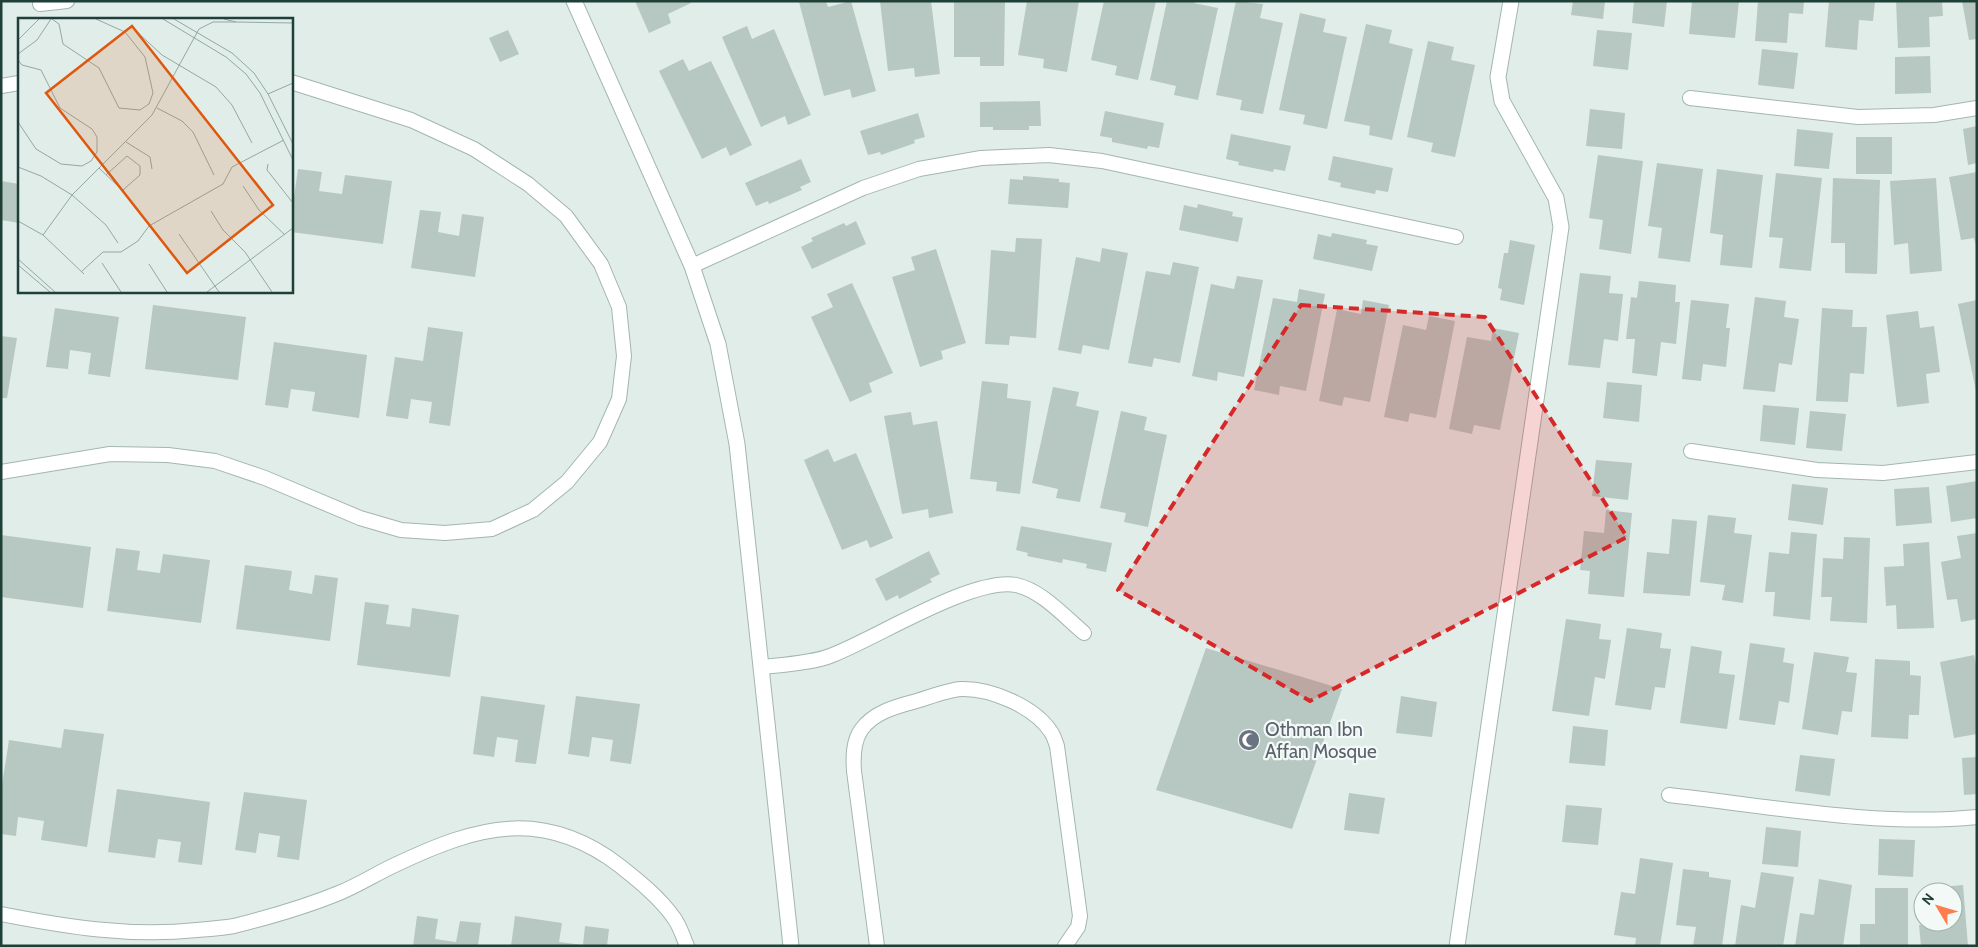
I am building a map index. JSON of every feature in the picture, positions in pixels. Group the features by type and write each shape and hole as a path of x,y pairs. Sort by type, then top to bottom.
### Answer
{"street":[{"path":"574,1 692,266 718,344 737,444 791,946"},
{"path":"1458,946 1562,227 1556,198 1502,101 1498,77 1511,1"}],"lane":[{"path":"40,4 67,1"},
{"path":"1,472 110,454 168,455 216,461 266,478 360,518 401,530 445,533 492,529 532,510 567,482 600,442 619,398 624,356 619,307 601,264 566,216 528,184 474,149 412,120 292,82"},
{"path":"1,86 18,83"},
{"path":"1690,98 1858,118 1934,115 1977,108"},
{"path":"692,266 863,188 919,169 982,158 1049,155 1102,161 1456,237"},
{"path":"1691,452 1817,470 1883,473 1977,462"},
{"path":"762,668 828,657 963,594 991,586 1016,585 1042,596 1084,633"},
{"path":"877,946 853,751 860,731 873,718 891,708 960,689 983,691 1021,706 1038,718 1051,732 1057,746 1080,916 1078,927 1065,946"},
{"path":"1668,795 1844,816 1906,819 1977,817"},
{"path":"1,914 116,932 171,932 232,926 284,913 340,892 447,841 492,829 533,828 574,838 607,856 644,885 675,918 687,946"}],"highlighted area":[{"path":"1301,305 1485,317 1627,537 1310,701 1118,590"}],"building":[{"path":"635,1 691,1 691,3 668,14 671,23 649,33"},
{"path":"826,1 828,7 851,1 876,91 852,98 850,89 824,96 799,2"},
{"path":"880,1 931,1 940,74 915,77 914,68 888,71"},
{"path":"954,1 1005,1 1004,66 980,66 980,57 954,57"},
{"path":"1027,1 1079,1 1067,72 1043,68 1044,59 1018,55"},
{"path":"1104,1 1156,1 1138,80 1115,75 1117,66 1091,60"},
{"path":"1167,1 1194,1 1194,3 1218,8 1198,100 1174,95 1176,86 1150,80"},
{"path":"1236,1 1263,4 1260,18 1283,23 1263,114 1240,110 1242,100 1216,95"},
{"path":"1573,1 1605,1 1603,19 1571,15"},
{"path":"1634,1 1667,1 1664,27 1632,23"},
{"path":"1692,1 1739,1 1735,38 1689,34"},
{"path":"1758,1 1804,1 1803,14 1789,13 1787,43 1755,41"},
{"path":"1829,1 1875,1 1873,21 1859,20 1857,50 1825,47"},
{"path":"1896,1 1942,1 1943,16 1929,17 1930,47 1898,48"},
{"path":"1962,1 1977,1 1977,39 1969,40"},
{"path":"1300,13 1326,19 1323,32 1347,37 1327,129 1303,124 1305,115 1279,110"},
{"path":"1366,24 1392,30 1389,43 1413,49 1392,140 1369,135 1370,126 1344,121"},
{"path":"747,26 752,39 774,29 811,115 788,125 785,116 761,127 722,37"},
{"path":"508,30 519,54 500,62 489,38"},
{"path":"1597,30 1632,33 1628,70 1593,66"},
{"path":"1428,41 1454,47 1451,60 1475,65 1455,157 1431,152 1433,143 1407,137"},
{"path":"1762,49 1798,53 1794,89 1758,85"},
{"path":"1930,56 1931,93 1895,94 1895,57"},
{"path":"683,59 689,71 711,61 752,145 730,156 726,147 702,159 659,71"},
{"path":"1040,101 1041,126 1029,126 1029,130 993,130 993,127 980,127 980,102"},
{"path":"1590,109 1625,113 1622,149 1586,146"},
{"path":"1105,111 1164,123 1159,148 1148,146 1147,149 1112,142 1112,138 1100,136"},
{"path":"918,113 925,137 914,140 915,143 881,155 880,152 868,155 860,131"},
{"path":"1977,126 1977,163 1968,165 1963,129"},
{"path":"1797,129 1833,133 1829,169 1794,166"},
{"path":"1231,134 1291,146 1285,171 1274,169 1273,172 1238,165 1239,162 1226,159"},
{"path":"1856,137 1892,137 1892,174 1856,174"},
{"path":"1598,155 1643,161 1631,254 1599,249 1603,220 1589,218"},
{"path":"1333,156 1393,168 1388,192 1376,190 1375,194 1340,187 1341,183 1328,180"},
{"path":"801,159 811,182 800,187 802,190 769,204 768,201 756,206 745,183"},
{"path":"1657,163 1703,169 1690,262 1658,258 1662,228 1648,226"},
{"path":"298,169 322,172 319,191 342,194 345,175 392,181 383,244 292,232 292,211"},
{"path":"1717,169 1763,175 1752,268 1720,265 1723,235 1710,233"},
{"path":"1977,172 1976,246 1974,238 1961,240 1949,177"},
{"path":"1776,173 1822,178 1811,271 1779,268 1783,238 1769,237"},
{"path":"1023,176 1059,179 1059,182 1070,183 1068,208 1008,204 1010,179 1023,180"},
{"path":"1833,178 1880,180 1877,274 1845,273 1845,243 1831,243"},
{"path":"1936,178 1942,271 1910,274 1908,243 1894,245 1890,181"},
{"path":"1,181 18,184 18,223 1,220"},
{"path":"1198,204 1233,212 1232,216 1243,218 1238,242 1179,230 1184,205 1197,208"},
{"path":"420,210 441,212 438,232 459,236 462,214 484,217 475,277 411,268"},
{"path":"856,221 866,244 812,269 801,247 813,241 811,238 844,223 846,226"},
{"path":"1332,233 1367,240 1366,244 1378,246 1372,271 1313,259 1318,234 1331,237"},
{"path":"1016,238 1042,239 1036,338 1010,336 1009,345 985,344 991,250 1015,252"},
{"path":"1510,240 1535,245 1524,305 1500,300 1502,289 1498,288 1504,253 1508,253"},
{"path":"1102,248 1128,253 1109,350 1083,345 1081,354 1058,350 1076,257 1100,262"},
{"path":"936,249 966,343 941,351 943,359 920,367 892,277 915,270 911,257"},
{"path":"1173,262 1199,267 1180,363 1154,358 1152,367 1128,363 1146,271 1170,275"},
{"path":"1580,273 1611,276 1609,293 1623,294 1618,341 1604,339 1600,368 1568,365"},
{"path":"1237,276 1263,280 1244,377 1218,372 1217,381 1192,376 1211,284 1234,289"},
{"path":"1639,281 1676,285 1675,302 1680,302 1676,344 1661,342 1657,376 1632,373 1635,339 1626,339 1631,297 1637,298"},
{"path":"852,283 893,373 869,383 872,392 850,402 811,317 833,307 827,294"},
{"path":"1299,289 1325,294 1306,391 1280,386 1279,395 1254,390 1273,298 1297,302"},
{"path":"1755,297 1786,301 1784,317 1799,319 1792,365 1779,363 1775,392 1743,389"},
{"path":"1363,300 1389,305 1370,402 1344,397 1342,406 1319,401 1337,309 1361,314"},
{"path":"1691,300 1729,304 1726,328 1730,328 1726,367 1703,364 1701,381 1682,379"},
{"path":"1977,300 1977,391 1976,391 1958,304"},
{"path":"153,305 246,317 238,380 145,369"},
{"path":"55,308 119,317 110,377 88,374 91,353 70,350 68,369 46,367"},
{"path":"1822,308 1853,310 1852,327 1867,327 1864,374 1850,373 1848,402 1816,401"},
{"path":"1918,311 1920,328 1934,326 1940,372 1926,374 1929,403 1897,407 1886,315"},
{"path":"1429,316 1455,321 1436,418 1410,413 1408,422 1384,417 1403,325 1426,330"},
{"path":"428,327 463,332 450,426 429,423 432,402 411,399 408,419 386,416 395,357 423,361"},
{"path":"1493,328 1519,333 1500,430 1474,425 1472,434 1449,429 1467,337 1491,341"},
{"path":"1,336 17,338 7,398 1,398"},
{"path":"274,342 367,355 359,418 312,411 315,392 291,389 288,408 265,405"},
{"path":"982,381 1008,384 1007,398 1031,401 1020,494 996,491 997,482 970,479"},
{"path":"1607,382 1642,385 1639,422 1603,418"},
{"path":"1053,387 1079,392 1076,406 1099,411 1080,502 1056,498 1058,489 1032,483"},
{"path":"1763,405 1799,408 1795,445 1760,441"},
{"path":"1121,411 1147,417 1144,430 1167,435 1148,527 1124,522 1126,513 1100,508"},
{"path":"1810,411 1846,414 1842,451 1806,448"},
{"path":"911,412 913,425 937,421 953,513 929,518 928,509 902,514 884,416"},
{"path":"828,449 834,462 856,453 893,538 870,548 867,540 842,550 804,460"},
{"path":"1596,460 1632,463 1628,500 1592,496"},
{"path":"1977,481 1977,518 1951,522 1946,486"},
{"path":"1792,484 1828,488 1823,525 1788,520"},
{"path":"1929,487 1932,523 1896,526 1894,489"},
{"path":"1606,510 1632,513 1624,597 1588,594 1590,571 1580,570 1584,531 1604,533"},
{"path":"1708,515 1736,518 1734,533 1752,535 1743,603 1722,600 1725,585 1700,582"},
{"path":"1672,519 1697,521 1690,596 1643,593 1647,552 1669,554"},
{"path":"1021,526 1112,543 1106,572 1086,568 1087,564 1063,559 1062,563 1027,556 1028,553 1016,550"},
{"path":"1791,532 1817,534 1810,620 1773,616 1775,592 1765,592 1769,552 1789,554"},
{"path":"1977,533 1977,619 1961,622 1957,599 1947,600 1941,562 1961,558 1957,536"},
{"path":"1,535 91,547 83,608 1,597"},
{"path":"1844,537 1870,538 1867,623 1830,621 1832,597 1821,597 1823,558 1843,559"},
{"path":"1929,542 1934,628 1897,629 1896,605 1886,606 1884,567 1904,566 1903,544"},
{"path":"116,548 140,551 137,570 160,573 163,554 210,560 201,623 107,611"},
{"path":"929,551 940,574 930,579 932,582 899,599 898,595 886,601 875,579"},
{"path":"245,565 292,571 289,590 312,594 315,575 338,578 330,641 236,629"},
{"path":"365,602 389,605 386,624 410,627 412,608 459,615 450,677 357,665"},
{"path":"1566,619 1601,624 1599,639 1611,640 1605,679 1595,677 1589,716 1552,711"},
{"path":"1627,628 1662,633 1660,648 1671,649 1665,688 1655,687 1651,710 1615,705"},
{"path":"1750,643 1785,648 1783,662 1794,664 1789,703 1779,701 1775,725 1739,720"},
{"path":"1691,646 1722,651 1719,673 1735,675 1727,729 1680,723"},
{"name":"Othman Ibn Affan Mosque","path":"1206,648 1342,689 1292,829 1156,790"},
{"path":"1814,652 1849,657 1846,672 1857,673 1852,712 1842,711 1838,735 1802,729"},
{"path":"1974,655 1977,669 1977,734 1954,738 1940,662"},
{"path":"1875,659 1910,661 1910,675 1921,676 1919,715 1909,715 1908,739 1871,737"},
{"path":"481,696 545,705 536,764 515,762 518,740 497,737 494,757 473,754"},
{"path":"576,696 640,704 631,764 610,761 613,740 592,737 589,757 568,754"},
{"path":"1401,696 1437,702 1432,737 1396,733"},
{"path":"1573,726 1608,730 1605,766 1569,763"},
{"path":"64,729 104,734 87,847 41,840 44,821 18,817 16,836 1,834 1,791 9,740 61,748"},
{"path":"1800,755 1835,759 1830,796 1795,791"},
{"path":"1977,757 1977,794 1964,795 1962,758"},
{"path":"117,789 210,802 202,865 178,862 181,842 158,839 155,858 108,852"},
{"path":"244,792 307,800 299,860 277,857 280,836 259,833 256,853 235,850"},
{"path":"1349,793 1385,798 1379,834 1344,830"},
{"path":"1566,805 1602,808 1598,845 1562,842"},
{"path":"1766,827 1801,831 1798,867 1762,864"},
{"path":"1879,839 1915,840 1913,877 1878,875"},
{"path":"1640,858 1673,863 1660,946 1635,946 1636,938 1614,935 1621,892 1635,894"},
{"path":"1683,869 1709,872 1709,877 1731,880 1722,946 1693,946 1696,927 1676,925"},
{"path":"1761,872 1794,877 1783,946 1735,946 1741,905 1755,908"},
{"path":"1819,879 1852,885 1843,946 1795,946 1800,913 1814,915"},
{"path":"1963,885 1968,946 1921,946 1920,932 1963,932"},
{"path":"1875,888 1908,888 1908,946 1860,946 1860,924 1875,924"},
{"path":"417,916 438,919 435,939 456,942 460,921 481,923 478,946 413,946"},
{"path":"515,916 562,923 559,942 583,945 585,926 609,929 607,946 511,946"}],"place":[{"name":"Othman Ibn Affan Mosque","path":"1249,740"}]}
